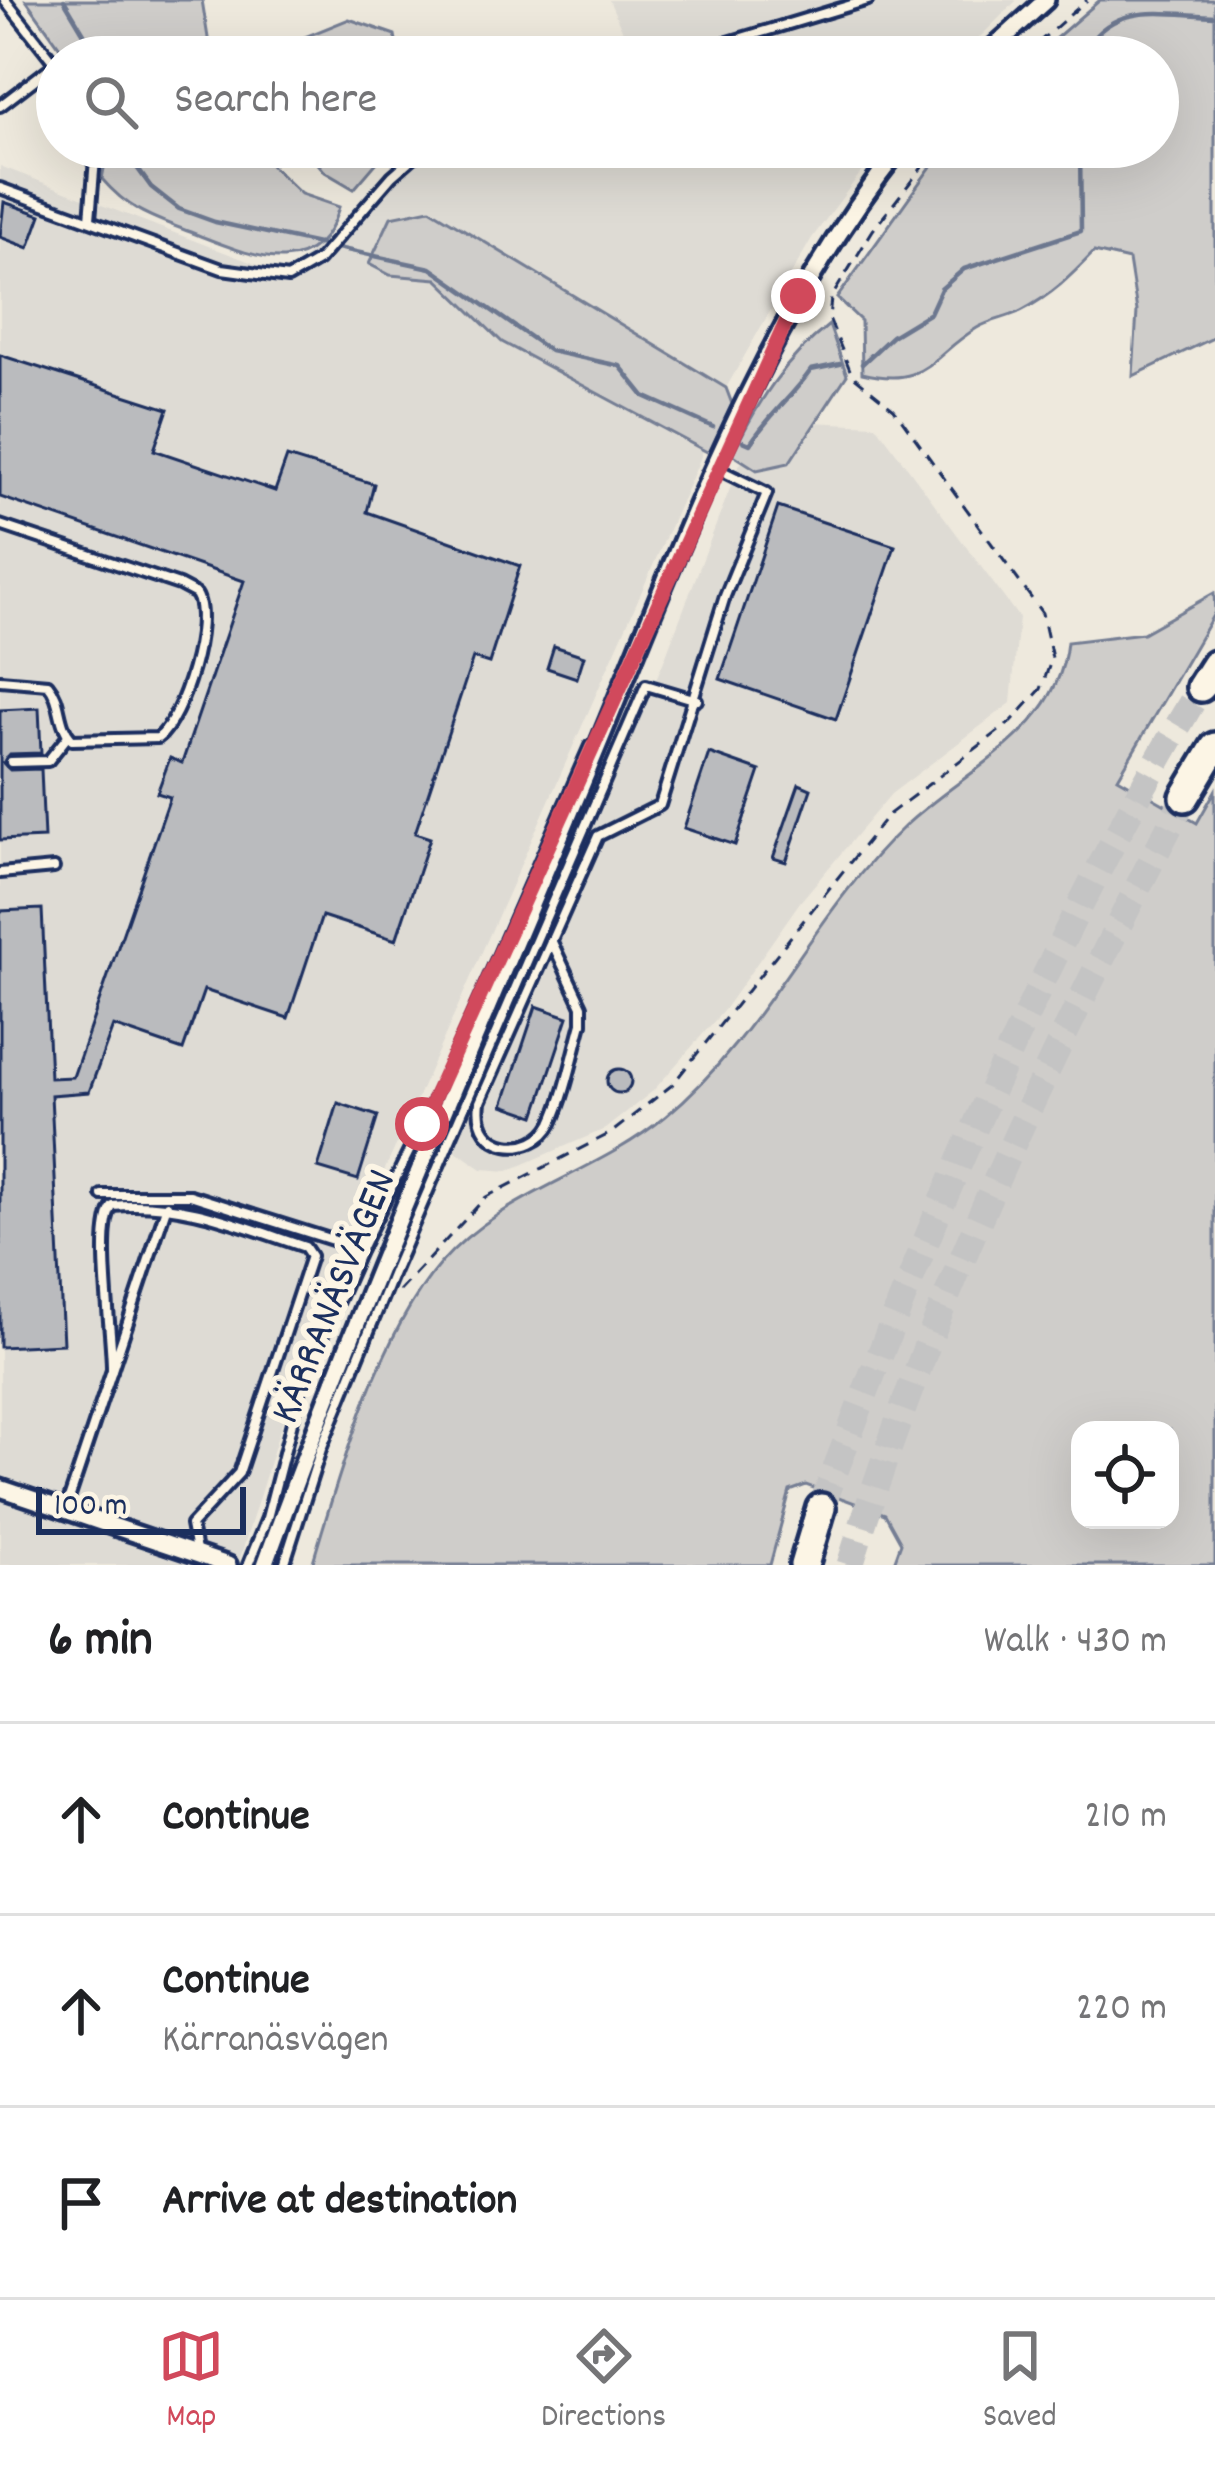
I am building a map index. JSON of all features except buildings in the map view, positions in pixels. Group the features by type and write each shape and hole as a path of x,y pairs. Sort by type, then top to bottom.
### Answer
{"highway":[{"path":"1185,796 1215,747"},
{"path":"805,1565 821,1508"}],"street":[{"path":"1005,36 1041,2"},
{"name":"KÄRRANÄSVÄGEN","path":"265,1565 326,1393 716,468 798,296 886,168"},
{"path":"0,1489 228,1565"}],"lane":[{"path":"5,0 36,40"},
{"path":"749,36 868,0"},
{"path":"0,106 36,80"},
{"path":"90,220 94,168"},
{"path":"0,188 245,276 288,278 319,260 404,168"},
{"path":"551,940 582,1006 583,1023 550,1127 530,1142 498,1144 484,1137 477,1123 480,1102 551,940 598,836 660,805 697,700 725,596 766,493 716,468"},
{"path":"0,525 179,585 202,604 206,618 170,729 158,738 88,742 68,736 58,725 55,693 48,685 0,680"},
{"path":"284,1565 321,1449 394,1270 646,685 697,700"},
{"path":"248,1565 268,1518 303,1380 444,1080 596,730 611,716"},
{"path":"11,762 48,761 68,736"},
{"path":"0,873 54,868"},
{"path":"102,1196 190,1195 361,1249"},
{"path":"64,1513 167,1205"},
{"path":"112,1371 106,1213 113,1206 167,1205 305,1246 311,1256 239,1473 190,1525 189,1537 198,1556"}],"path":[{"path":"1046,36 1087,0"},
{"path":"394,1298 422,1260 486,1197 611,1132 672,1085 888,815 1011,722 1041,689 1052,658 1042,613 894,409 852,375 829,317 831,298 873,230 922,168"}],"shaded area":[{"path":"26,0 202,0 208,36 52,36"},
{"path":"609,0 1016,1 981,36 625,36"},
{"path":"1100,0 1215,0 1215,337 1133,376 1137,311 1129,260 1094,252 1042,298 977,328 915,373 884,377 862,373 861,321 837,298 930,168 1179,168 1179,36 1058,36"},
{"path":"349,19 395,36 307,36"},
{"path":"0,166 284,275 409,168 864,168 812,238 726,388 698,464 401,1135 313,1322 238,1565 0,1565"},
{"path":"104,168 274,168 301,194 339,207 329,231 315,247 299,256 260,256 157,219 123,200 102,179"},
{"path":"322,168 372,168 354,189"},
{"path":"430,209 726,388 732,404 709,453 502,342 437,279 390,275 369,264 391,217"},
{"path":"829,325 847,375 789,463 757,470 732,454 773,383"},
{"path":"787,421 876,425 1019,618 1011,703 891,794 800,902 724,1010 653,1091 605,1129 508,1171 482,1169 453,1149 663,663 739,465"},
{"path":"1214,593 1215,612 1118,778 1197,823 1215,791 1215,1565 893,1565 901,1543 885,1514 806,1485 790,1491 770,1565 312,1565 379,1367 418,1294 440,1264 491,1219 638,1137 700,1084 872,861 904,827 1027,725 1060,674 1067,642 1143,633"}],"waterway":[{"path":"64,0 85,36"},
{"path":"1096,36 1121,18 1138,14 1215,16"},
{"path":"137,168 151,187 179,209 215,222 431,268 550,351 620,366 644,396 713,427"},
{"path":"862,364 892,336 930,313 941,289 964,269 1081,231 1080,168"},
{"path":"743,441 750,444 811,370 840,364"}],"tunnel":[{"path":"821,1508 903,1296 992,1088 1090,885 1201,687"},
{"path":"850,1565 919,1367 999,1173 1185,797"}],"route":[{"path":"422,1124 596,730 611,716 716,468 798,296"}]}
